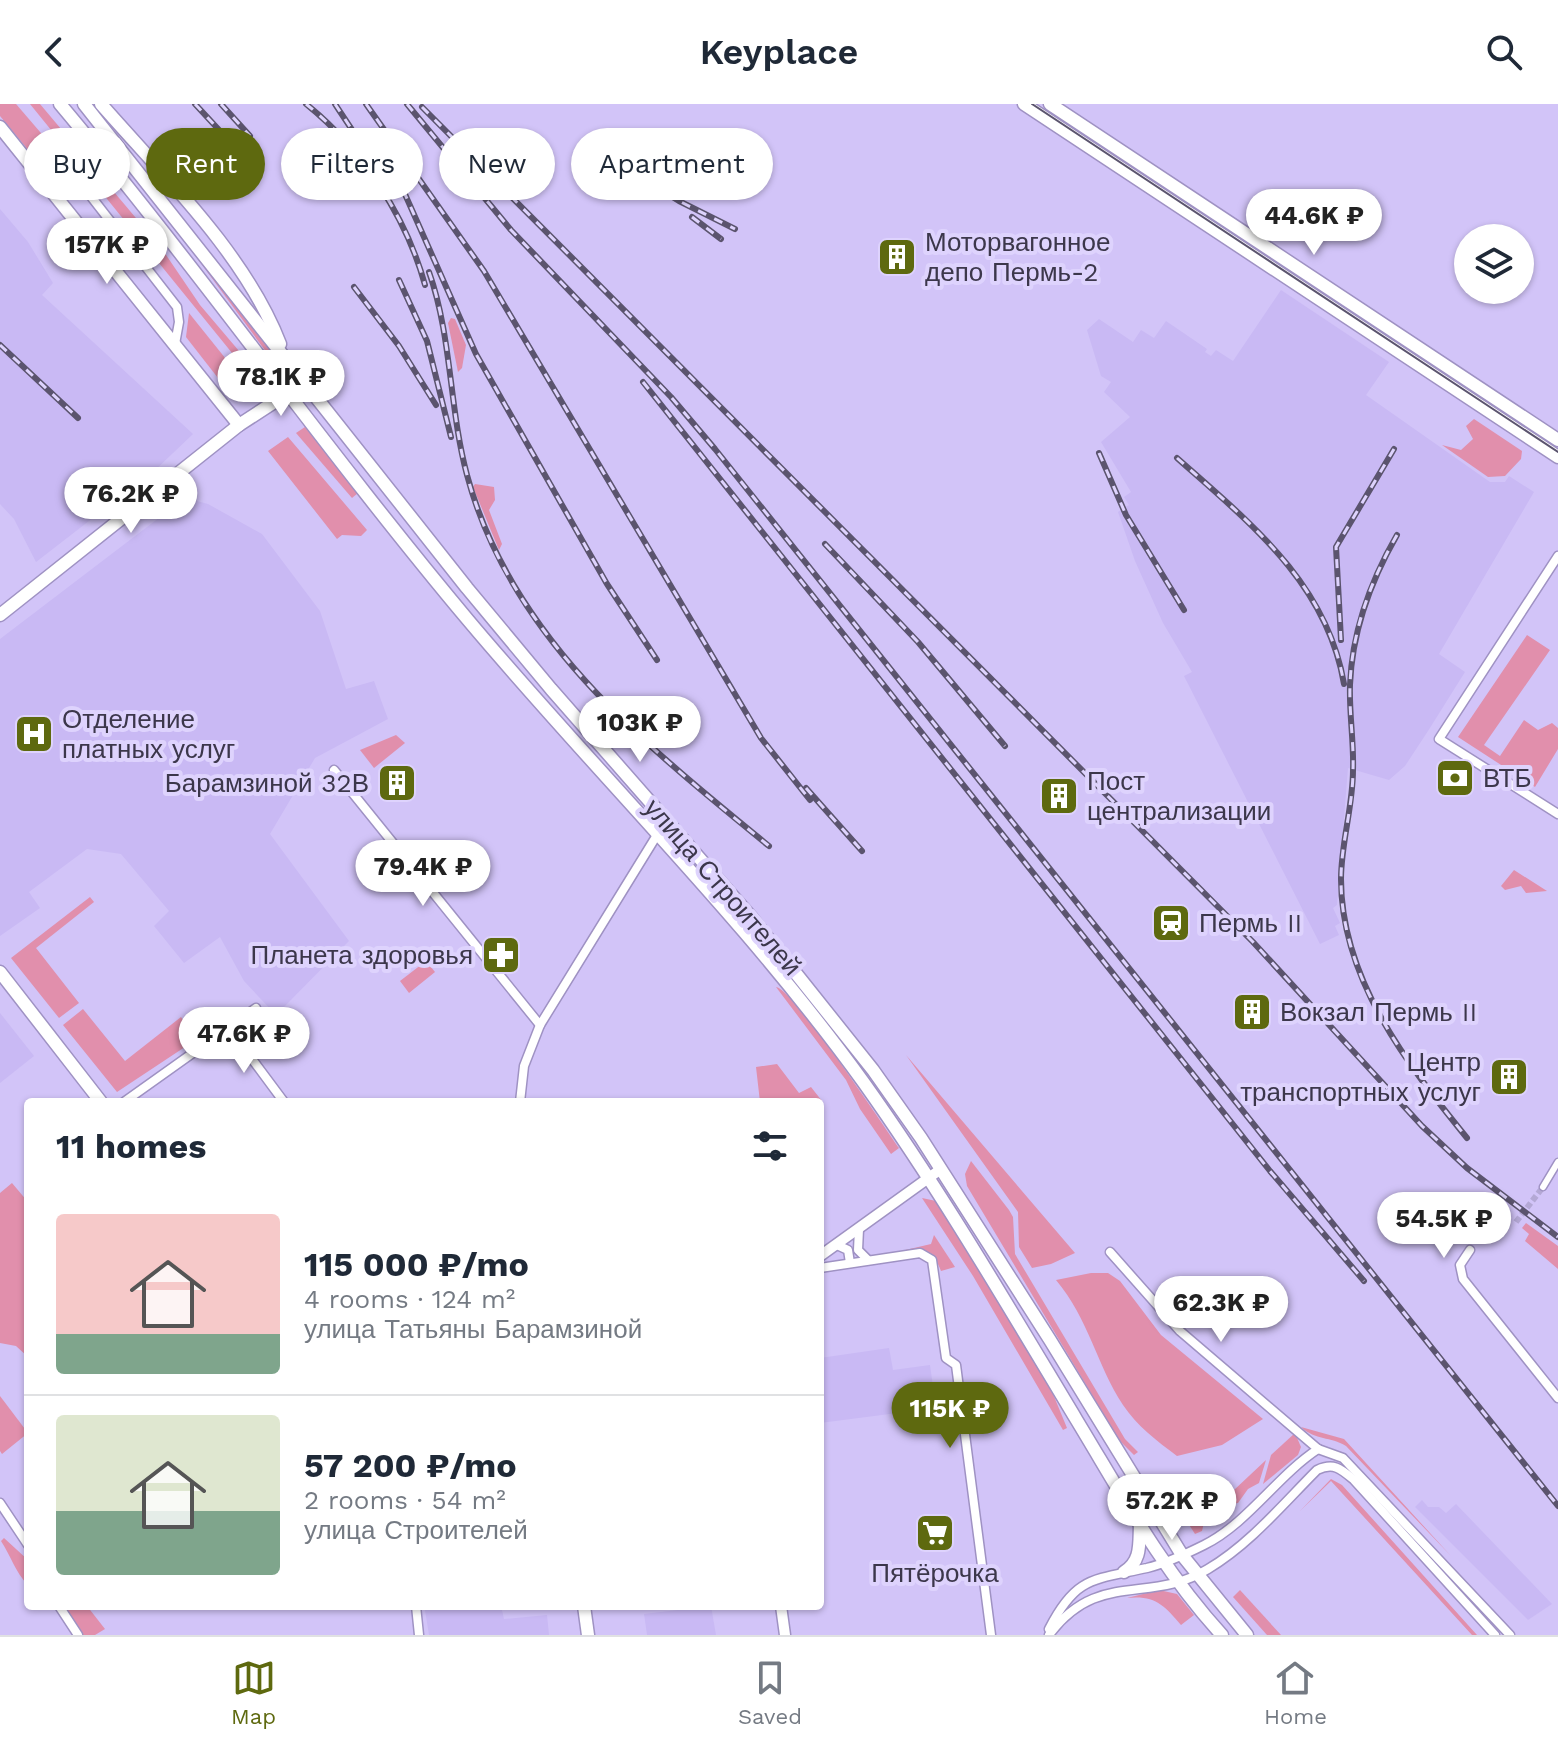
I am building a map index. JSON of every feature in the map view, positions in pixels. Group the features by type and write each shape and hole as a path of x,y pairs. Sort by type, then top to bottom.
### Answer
{"main road":[{"name":"улица Строителей","path":"60,104 172,242 286,393 464,616 817,1019 929,1180 1164,1563 1222,1635"},
{"name":"улица Строителей","path":"84,104 543,679 789,963 873,1070 941,1169 1182,1555 1247,1635"},
{"path":"101,104 202,222 247,282 271,320 285,354"},
{"path":"1024,104 1558,457"},
{"path":"1050,104 1558,440"},
{"path":"0,127 24,156"},
{"path":"60,200 239,425"},
{"path":"0,615 239,425 305,382"},
{"path":"0,972 98,1098"},
{"path":"1124,1572 1136,1562 1140,1525"},
{"path":"585,1610 588,1635"}],"street":[{"path":"94,200 177,307 179,322 175,344"},
{"path":"1558,556 1439,739 1558,814"},
{"path":"334,770 540,1025"},
{"path":"520,1098 524,1066 540,1025 657,835"},
{"path":"130,1098 256,1008"},
{"path":"229,1028 281,1098"},
{"path":"1543,1187 1558,1162"},
{"path":"824,1253 941,1169"},
{"path":"859,1229 858,1248 868,1260"},
{"path":"837,1245 848,1250 850,1263"},
{"path":"1470,1250 1460,1265 1463,1279 1558,1398"},
{"path":"1110,1252 1180,1331 1318,1449 1343,1458 1510,1635"},
{"path":"824,1267 920,1253 927,1256 936,1274 946,1358 956,1365 991,1635"},
{"path":"1048,1635 1066,1599 1081,1584 1164,1563 1209,1543 1318,1449"},
{"path":"1048,1635 1072,1609 1090,1597 1196,1575 1245,1541 1317,1470 1328,1465 1340,1468 1354,1480 1495,1635"},
{"path":"0,1503 24,1538"},
{"path":"62,1610 78,1635"},
{"path":"416,1610 419,1635"},
{"path":"782,1610 785,1635"}],"shaded area":[{"path":"0,104 16,104 37,128 24,128 24,145 0,116"},
{"path":"30,104 40,104 60,128 49,128"},
{"path":"108,200 121,200 162,249 200,305 262,378 262,390"},
{"path":"158,205 284,364 278,368"},
{"path":"0,209 28,242 53,283 42,295 193,434 132,492 129,490 36,562 14,519 0,504"},
{"path":"1281,290 1389,362 1366,395 1490,482 1505,482 1509,476 1534,492 1439,654 1465,672 1405,766 1389,780 1348,768 1337,905 1333,908 1340,923 1335,926 1339,935 1320,944 1184,676 1192,672 1163,623 1135,561 1118,512 1129,505 1124,497 1131,492 1101,442 1130,417 1104,392 1111,382 1101,376 1087,330 1099,319 1133,342 1141,330 1154,338 1166,321 1207,349 1205,352 1211,356 1216,350 1233,361"},
{"path":"189,313 246,384 232,396 186,337"},
{"path":"451,318 455,319 466,345 462,368 458,372 448,323"},
{"path":"1474,419 1522,451 1521,459 1505,476 1488,477 1442,445 1461,450 1473,439 1466,426"},
{"path":"305,427 355,488 358,493 352,498 296,433"},
{"path":"288,437 367,530 361,536 342,535 337,539 268,451"},
{"path":"475,484 494,487 495,500 489,510 502,544 499,550 473,487"},
{"path":"185,498 208,504 262,534 320,611 346,689 374,681 388,719 315,758 270,834 349,941 284,1007 273,1012 244,981 220,937 184,963 154,926 169,911 121,854 87,849 29,892 40,908 0,936 0,639"},
{"path":"1527,635 1550,650 1484,745 1500,756 1524,720 1538,730 1552,723 1558,728 1558,749 1535,787 1458,737"},
{"path":"396,735 405,743 374,768 360,750"},
{"path":"1514,870 1547,891 1526,893 1521,886 1505,890 1501,886"},
{"path":"90,897 94,902 36,948 79,1003 59,1018 11,958"},
{"path":"426,961 435,972 409,993 400,981"},
{"path":"776,987 800,1010 875,1113 899,1148 891,1154 860,1109 846,1080"},
{"path":"83,1009 125,1061 181,1017 197,1039 117,1092 63,1025"},
{"path":"0,1013 34,1056 0,1083"},
{"path":"906,1055 1075,1253 1051,1264 1032,1268 1019,1247 1018,1212"},
{"path":"777,1064 799,1093 811,1087 820,1098 760,1098 756,1067"},
{"path":"971,1161 1013,1217 1015,1254 1125,1439 1138,1452 1134,1455 1119,1440 967,1186 965,1174"},
{"path":"12,1183 24,1197 24,1353 16,1346 0,1343 0,1193"},
{"path":"922,1198 936,1201 1051,1389 1067,1428 1063,1430 973,1276"},
{"path":"1526,1223 1558,1246 1558,1269 1525,1241 1529,1234 1522,1228"},
{"path":"934,1235 955,1267 941,1271 934,1258 926,1252 901,1251 931,1244"},
{"path":"1108,1273 1120,1281 1161,1335 1263,1419 1222,1445 1177,1456 1155,1439 1123,1405 1077,1310 1056,1280"},
{"path":"889,1348 893,1370 930,1365 936,1408 824,1422 824,1357"},
{"path":"0,1396 24,1428 24,1436 2,1454"},
{"path":"1301,1427 1344,1439 1451,1556 1346,1446"},
{"path":"1295,1433 1301,1447 1298,1455 1263,1484 1271,1455"},
{"path":"1266,1460 1259,1483 1248,1489 1238,1503 1217,1506"},
{"path":"1331,1479 1342,1485 1477,1635 1472,1635 1331,1481 1300,1511"},
{"path":"1422,1500 1428,1507 1439,1507 1446,1513 1456,1504 1552,1604 1528,1620 1415,1507"},
{"path":"1177,1506 1207,1510 1202,1531 1195,1534"},
{"path":"4,1538 24,1556 24,1580 20,1575 1,1541"},
{"path":"1159,1590 1177,1594 1194,1615 1181,1625 1152,1600 1127,1598"},
{"path":"1240,1590 1281,1635 1267,1635 1233,1597"},
{"path":"66,1610 90,1610 105,1629 95,1635 82,1635"},
{"path":"425,1610 502,1610 504,1619 547,1615 549,1635 429,1635"},
{"path":"712,1610 716,1635 647,1635 644,1614"}],"tunnel":[{"path":"1516,1222 1543,1187"}],"tram line":[{"path":"1032,104 1558,452"}],"railway":[{"path":"195,104 217,128"},
{"path":"221,104 243,128"},
{"path":"306,104 346,142 379,186 406,234 425,285"},
{"path":"335,104 351,128"},
{"path":"366,104 484,271 761,738 810,800"},
{"path":"407,104 511,230 671,397 715,449 1558,1506"},
{"path":"422,107 1253,942 1422,1126 1467,1168 1558,1237"},
{"path":"408,200 476,354 607,584 657,660"},
{"path":"677,200 735,229"},
{"path":"692,217 721,239"},
{"path":"429,272 442,322 467,475 487,533 515,587 549,637 630,727 769,846"},
{"path":"399,280 427,341 451,437"},
{"path":"354,287 399,346 436,405"},
{"path":"0,345 78,418"},
{"path":"643,382 1270,1171 1364,1281"},
{"path":"1341,640 1336,547 1394,449"},
{"path":"1099,453 1126,515 1184,610"},
{"path":"1177,458 1257,531 1303,585 1321,615 1335,648 1344,684"},
{"path":"1397,535 1364,607 1351,665 1353,770 1341,879 1344,916 1352,951 1382,1018 1422,1080 1467,1138"},
{"path":"825,544 918,642 1005,746"},
{"path":"806,788 862,851"}],"place":[{"name":"Моторвагонное депо Пермь-2","path":"897,257"},
{"name":"Отделение платных услуг","path":"34,734"},
{"name":"ВТБ","path":"1455,778"},
{"name":"Барамзиной 32В","path":"397,783"},
{"name":"Пост централизации","path":"1059,796"},
{"name":"Пермь II","path":"1171,923"},
{"name":"Планета здоровья","path":"501,955"},
{"name":"Вокзал Пермь II","path":"1252,1012"},
{"name":"Центр транспортных услуг","path":"1509,1077"},
{"name":"Пятёрочка","path":"935,1533"}]}
